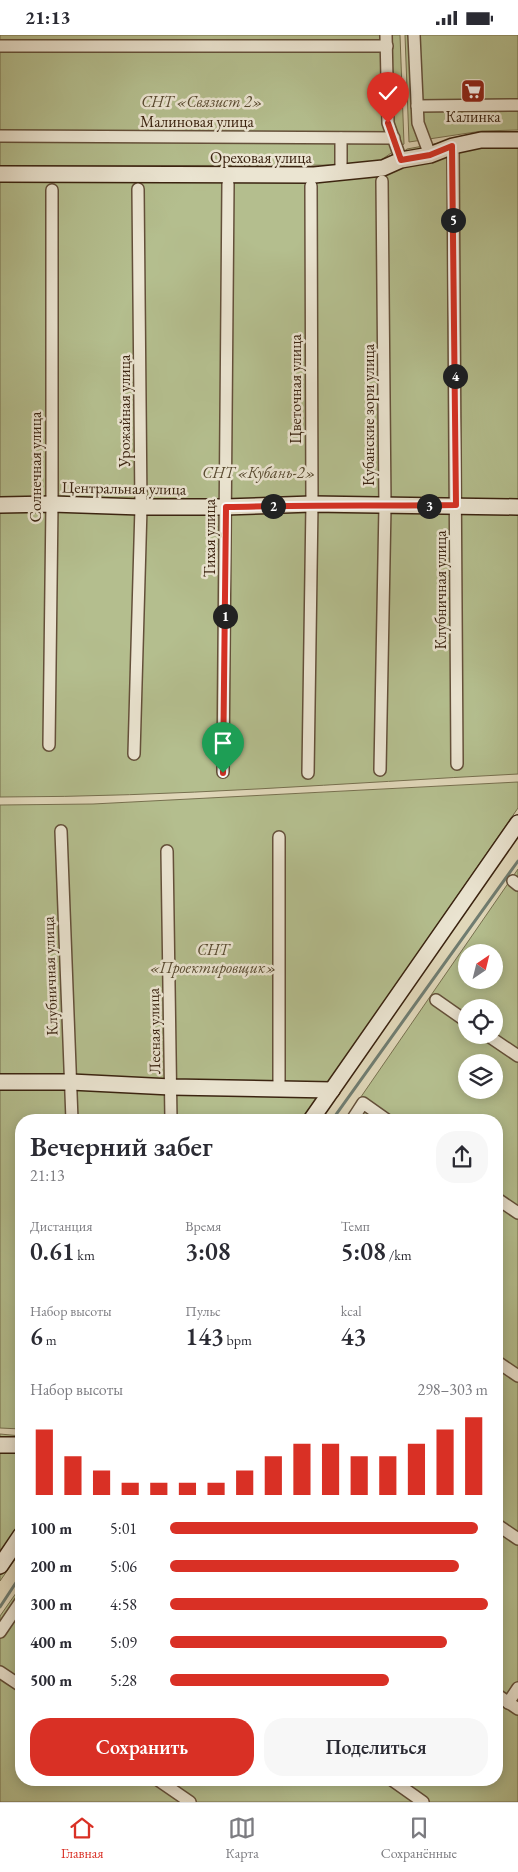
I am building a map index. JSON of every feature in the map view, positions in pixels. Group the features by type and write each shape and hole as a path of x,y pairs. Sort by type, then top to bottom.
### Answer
{"street":[{"path":"414,35 418,123 430,155"},
{"path":"0,46 387,40 388,123 401,160"},
{"path":"417,106 518,105"},
{"name":"Малиновая улица","path":"0,136 394,138"},
{"path":"341,138 341,172"},
{"name":"Ореховая улица","path":"0,174 314,175 383,168 401,160 430,155 452,146 481,140 518,140"},
{"name":"Клубничная улица","path":"452,146 457,764"},
{"name":"Кубанские зори улица","path":"380,770 385,506 382,181"},
{"name":"Тихая улица","path":"223,773 228,184"},
{"name":"Цветочная улица","path":"308,773 312,504 311,186"},
{"name":"Урожайная улица","path":"134,754 140,507 138,189"},
{"name":"Солнечная улица","path":"49,745 52,504 52,190"},
{"name":"Центральная улица","path":"0,505 226,507 312,504 518,507"},
{"path":"315,1114 518,823"},
{"name":"Клубничная улица","path":"61,831 72,1114"},
{"path":"279,837 279,1088"},
{"name":"Лесная улица","path":"167,851 171,1114"},
{"path":"436,1000 458,1015"},
{"path":"500,1044 518,1056"},
{"path":"0,1082 332,1089"},
{"path":"356,1114 362,1104"},
{"path":"362,1104 376,1114"},
{"path":"362,1104 378,1114"},
{"path":"503,1202 518,1212"},
{"path":"503,1366 518,1376"},
{"path":"0,1445 15,1445"},
{"path":"503,1529 518,1539"},
{"path":"0,1566 15,1544"},
{"path":"0,1632 15,1610"},
{"path":"0,1671 15,1682"},
{"path":"513,1706 518,1688"},
{"path":"167,1786 190,1802"},
{"path":"400,1786 423,1802"}],"green space":[{"name":"СНТ «Связист 2»","path":"0,35 400,35 404,144 374,165 0,166"},
{"path":"405,35 518,35 518,130 482,131 409,142"},
{"name":"СНТ «Кубань-2»","path":"518,135 518,774 130,795 0,797 0,170 381,169 407,149 461,139"},
{"name":"СНТ «Проектировщик»","path":"518,782 518,808 306,1114 15,1114 15,1429 0,1428 0,805 93,804"},
{"path":"518,869 518,1802 417,1802 394,1786 503,1786 503,1114 349,1114 458,956 458,989 503,989 503,944 466,944"},
{"path":"0,1434 15,1435 15,1560 0,1581"},
{"path":"15,1595 15,1786 390,1786 413,1802 0,1802 0,1616"}],"waterway":[{"path":"336,1114 518,861"},
{"path":"0,1607 15,1584"}],"place":[{"name":"Калинка","path":"473,91"}],"route":[{"path":"223,773 226,507 312,504 456,505 452,146 430,155 401,160 388,123"}]}
